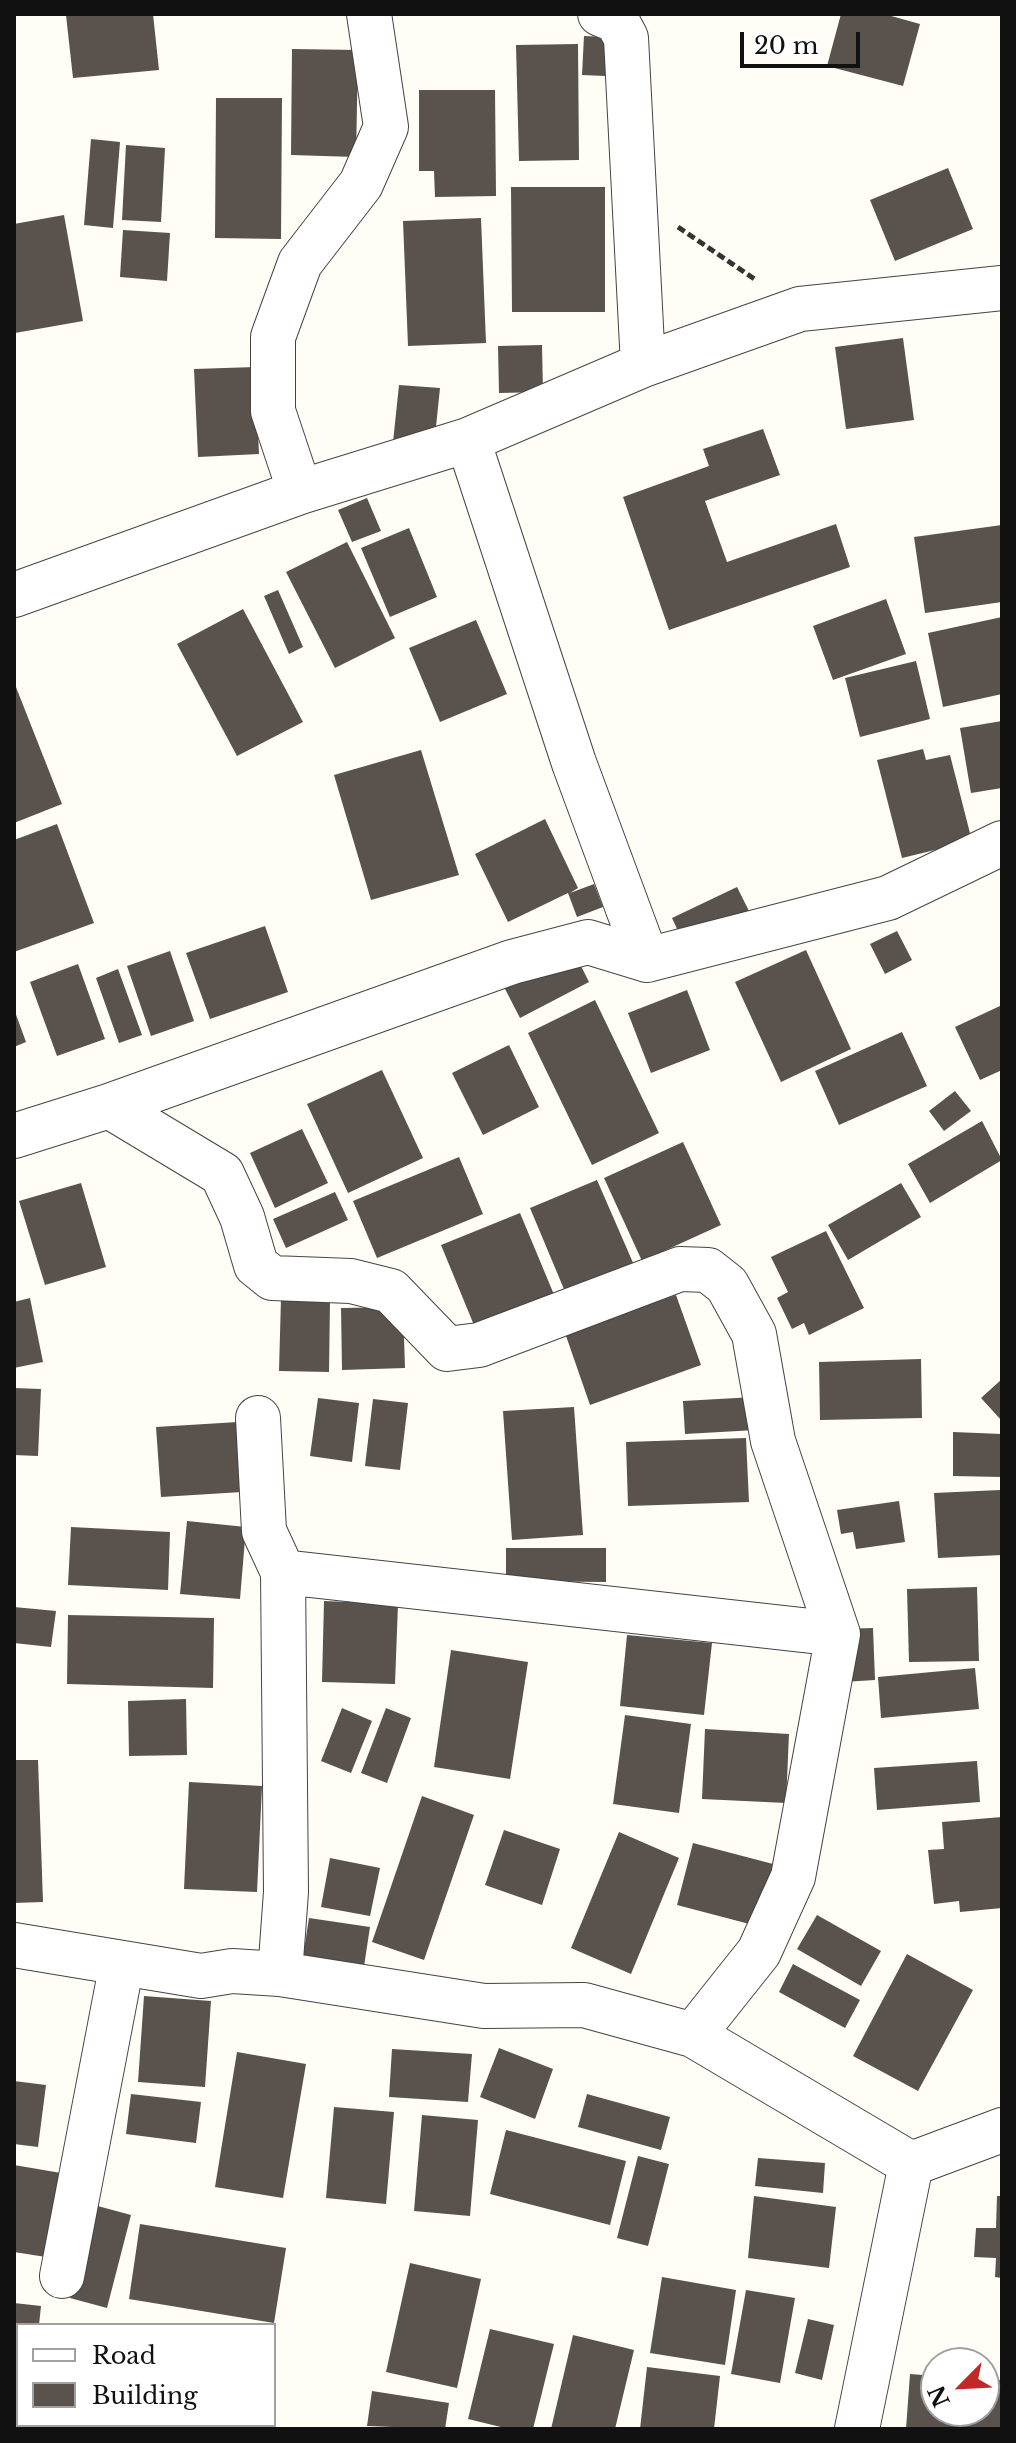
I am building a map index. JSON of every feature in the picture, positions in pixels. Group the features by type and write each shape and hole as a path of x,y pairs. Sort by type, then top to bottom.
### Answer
{"street":[{"path":"300,492 273,411 273,337 300,263 361,184 386,127 369,14"},
{"path":"600,14 617,21 626,38 643,365"},
{"path":"14,595 300,492 468,440 643,365 800,309 1002,288"},
{"path":"468,440 574,763 647,960"},
{"path":"14,1136 109,1106 512,962 588,942 647,960 888,898 1002,843"},
{"path":"109,1106 222,1174 242,1217 256,1265 272,1278 351,1281 391,1291 447,1349 479,1345 680,1269 708,1270 727,1285 754,1334 773,1441 838,1634 793,1877 759,1952 693,2035"},
{"path":"258,1418 264,1531 283,1572 286,1892 280,1974"},
{"path":"283,1572 838,1634"},
{"path":"14,1945 201,1976 232,1971 280,1974 484,2006 584,2005 693,2035 911,2164"},
{"path":"62,2276 122,1963"},
{"path":"911,2164 1002,2130"},
{"path":"857,2429 911,2164"}],"path":[{"path":"634,192 704,247 800,309"}],"building":[{"path":"153,14 159,70 73,78 66,15"},
{"path":"841,14 884,14 920,24 903,86 827,66"},
{"path":"584,36 607,37 605,76 582,75"},
{"path":"578,44 579,160 519,161 516,45"},
{"path":"292,49 358,50 356,157 291,155"},
{"path":"419,90 495,90 496,196 435,197 434,171 419,171"},
{"path":"216,98 282,98 281,239 215,238"},
{"path":"91,139 120,142 113,228 84,225"},
{"path":"126,145 165,148 161,222 122,220"},
{"path":"948,168 973,229 895,261 870,200"},
{"path":"511,187 605,187 605,312 512,312"},
{"path":"64,215 83,321 15,333 14,224"},
{"path":"481,218 486,343 408,346 403,221"},
{"path":"123,230 170,233 167,281 120,277"},
{"path":"903,338 914,420 846,429 835,347"},
{"path":"542,345 543,392 499,393 498,346"},
{"path":"255,367 259,454 198,457 194,369"},
{"path":"399,385 440,388 434,446 393,442"},
{"path":"763,429 780,475 705,501 727,562 836,524 850,567 669,630 623,497 709,466 703,449"},
{"path":"367,498 381,531 352,542 338,510"},
{"path":"1002,525 1002,602 925,613 914,537"},
{"path":"409,528 437,597 390,617 361,548"},
{"path":"347,542 395,638 335,668 286,572"},
{"path":"278,590 303,647 289,654 264,596"},
{"path":"886,599 906,654 833,680 813,626"},
{"path":"243,609 303,722 237,756 177,644"},
{"path":"1002,617 1002,694 943,707 928,633"},
{"path":"476,620 507,694 440,722 409,648"},
{"path":"916,661 930,719 860,737 845,678"},
{"path":"14,682 62,804 14,823"},
{"path":"1002,721 1002,788 971,793 960,728"},
{"path":"923,749 926,760 950,755 972,841 902,858 877,760"},
{"path":"421,750 459,875 371,900 334,775"},
{"path":"545,819 578,888 570,893 594,884 603,907 577,917 568,893 508,922 475,854"},
{"path":"57,824 94,923 14,952 14,840"},
{"path":"737,887 750,913 684,944 672,918"},
{"path":"265,926 288,992 210,1019 186,953"},
{"path":"897,931 912,960 885,974 870,944"},
{"path":"572,948 589,982 520,1018 503,985"},
{"path":"806,950 851,1049 781,1082 735,982"},
{"path":"170,951 194,1021 151,1036 127,966"},
{"path":"78,964 105,1039 57,1056 30,982"},
{"path":"118,969 142,1035 119,1043 96,978"},
{"path":"687,990 710,1050 651,1073 628,1013"},
{"path":"595,1000 659,1133 592,1165 528,1033"},
{"path":"1002,1005 1002,1070 980,1080 955,1027"},
{"path":"14,1009 26,1042 14,1047"},
{"path":"902,1032 927,1086 839,1125 815,1071"},
{"path":"509,1045 539,1107 483,1135 452,1073"},
{"path":"382,1070 423,1158 348,1193 307,1104"},
{"path":"955,1091 971,1111 944,1131 929,1111"},
{"path":"982,1121 1002,1160 930,1203 908,1164"},
{"path":"302,1129 328,1183 275,1208 250,1153"},
{"path":"683,1142 721,1225 642,1261 604,1178"},
{"path":"459,1157 483,1214 377,1258 353,1201"},
{"path":"597,1180 634,1265 566,1294 530,1208"},
{"path":"81,1183 106,1267 45,1285 19,1201"},
{"path":"901,1183 921,1217 848,1260 828,1225"},
{"path":"335,1192 348,1220 286,1248 273,1219"},
{"path":"520,1213 555,1297 476,1330 441,1245"},
{"path":"826,1231 864,1308 809,1335 804,1323 792,1329 777,1298 788,1292 771,1257"},
{"path":"676,1295 701,1365 590,1405 565,1333"},
{"path":"30,1298 43,1362 14,1368 14,1302"},
{"path":"281,1298 330,1300 329,1372 279,1371"},
{"path":"403,1307 405,1368 342,1370 341,1308"},
{"path":"921,1359 922,1418 820,1420 819,1362"},
{"path":"1002,1379 1002,1421 981,1398"},
{"path":"14,1388 41,1389 38,1456 14,1455"},
{"path":"754,1397 756,1430 685,1434 683,1401"},
{"path":"318,1398 359,1403 352,1462 310,1456"},
{"path":"373,1399 408,1403 400,1470 365,1466"},
{"path":"574,1407 583,1535 512,1540 503,1411"},
{"path":"238,1422 242,1492 161,1497 156,1427"},
{"path":"953,1432 1002,1434 1002,1477 953,1476"},
{"path":"746,1438 749,1502 628,1506 626,1442"},
{"path":"1000,1490 1002,1555 938,1558 934,1493"},
{"path":"899,1501 905,1542 856,1549 853,1532 841,1534 837,1510"},
{"path":"187,1521 246,1527 240,1599 180,1594"},
{"path":"71,1527 170,1532 168,1590 68,1585"},
{"path":"506,1548 606,1548 606,1582 506,1581"},
{"path":"977,1587 979,1661 909,1662 907,1589"},
{"path":"324,1601 398,1604 395,1684 322,1682"},
{"path":"14,1607 56,1611 51,1647 14,1643"},
{"path":"68,1615 214,1618 213,1688 67,1684"},
{"path":"873,1628 875,1680 843,1682 840,1629"},
{"path":"627,1635 712,1643 704,1715 620,1706"},
{"path":"451,1650 528,1662 510,1779 434,1767"},
{"path":"975,1668 979,1709 881,1718 878,1677"},
{"path":"186,1699 187,1755 129,1756 128,1701"},
{"path":"342,1708 372,1721 351,1773 321,1761"},
{"path":"386,1708 411,1718 387,1783 361,1773"},
{"path":"625,1715 691,1724 679,1813 613,1804"},
{"path":"705,1729 789,1734 786,1803 702,1799"},
{"path":"14,1760 38,1760 43,1902 14,1903"},
{"path":"977,1761 980,1802 877,1810 874,1768"},
{"path":"189,1782 262,1786 257,1892 184,1889"},
{"path":"422,1796 474,1815 424,1960 372,1942"},
{"path":"1002,1817 1002,1908 960,1912 959,1901 934,1904 928,1850 944,1849 942,1822"},
{"path":"504,1830 560,1849 542,1905 485,1885"},
{"path":"619,1832 679,1858 631,1974 571,1948"},
{"path":"693,1843 773,1864 757,1926 677,1905"},
{"path":"330,1858 380,1868 370,1916 321,1907"},
{"path":"817,1915 881,1951 861,1986 797,1949"},
{"path":"309,1918 370,1927 363,1973 302,1963"},
{"path":"907,1954 973,1990 918,2091 853,2056"},
{"path":"793,1964 860,2000 845,2028 779,1992"},
{"path":"144,1996 211,2001 205,2087 138,2082"},
{"path":"499,2048 553,2069 535,2119 480,2097"},
{"path":"392,2049 472,2054 468,2102 389,2097"},
{"path":"237,2052 306,2064 283,2198 215,2187"},
{"path":"14,2081 46,2085 38,2147 14,2144"},
{"path":"131,2094 201,2102 196,2143 126,2134"},
{"path":"587,2094 670,2117 661,2150 578,2127"},
{"path":"334,2107 394,2112 386,2204 326,2198"},
{"path":"422,2115 478,2120 470,2216 414,2211"},
{"path":"506,2130 626,2161 610,2225 490,2194"},
{"path":"638,2156 669,2164 648,2246 617,2238"},
{"path":"758,2158 825,2163 823,2193 755,2186"},
{"path":"14,2165 61,2173 46,2257 14,2252"},
{"path":"754,2196 836,2207 829,2268 748,2258"},
{"path":"997,2196 1002,2196 1002,2278 995,2277 996,2258 974,2257 976,2228 996,2228"},
{"path":"94,2205 131,2215 107,2308 70,2298"},
{"path":"140,2224 286,2248 274,2323 129,2299"},
{"path":"410,2263 481,2279 457,2388 386,2372"},
{"path":"662,2277 736,2290 725,2365 650,2353"},
{"path":"746,2290 795,2298 780,2383 731,2374"},
{"path":"14,2303 41,2306 39,2323 16,2323 14,2363"},
{"path":"808,2319 834,2325 822,2380 795,2373"},
{"path":"490,2329 554,2344 533,2429 509,2429 468,2419"},
{"path":"573,2335 634,2350 615,2429 551,2429"},
{"path":"647,2367 720,2376 714,2429 640,2429"},
{"path":"910,2374 920,2375 920,2427 1000,2427 1002,2380 1002,2429 906,2429"},
{"path":"372,2391 449,2403 445,2429 367,2426"}]}
